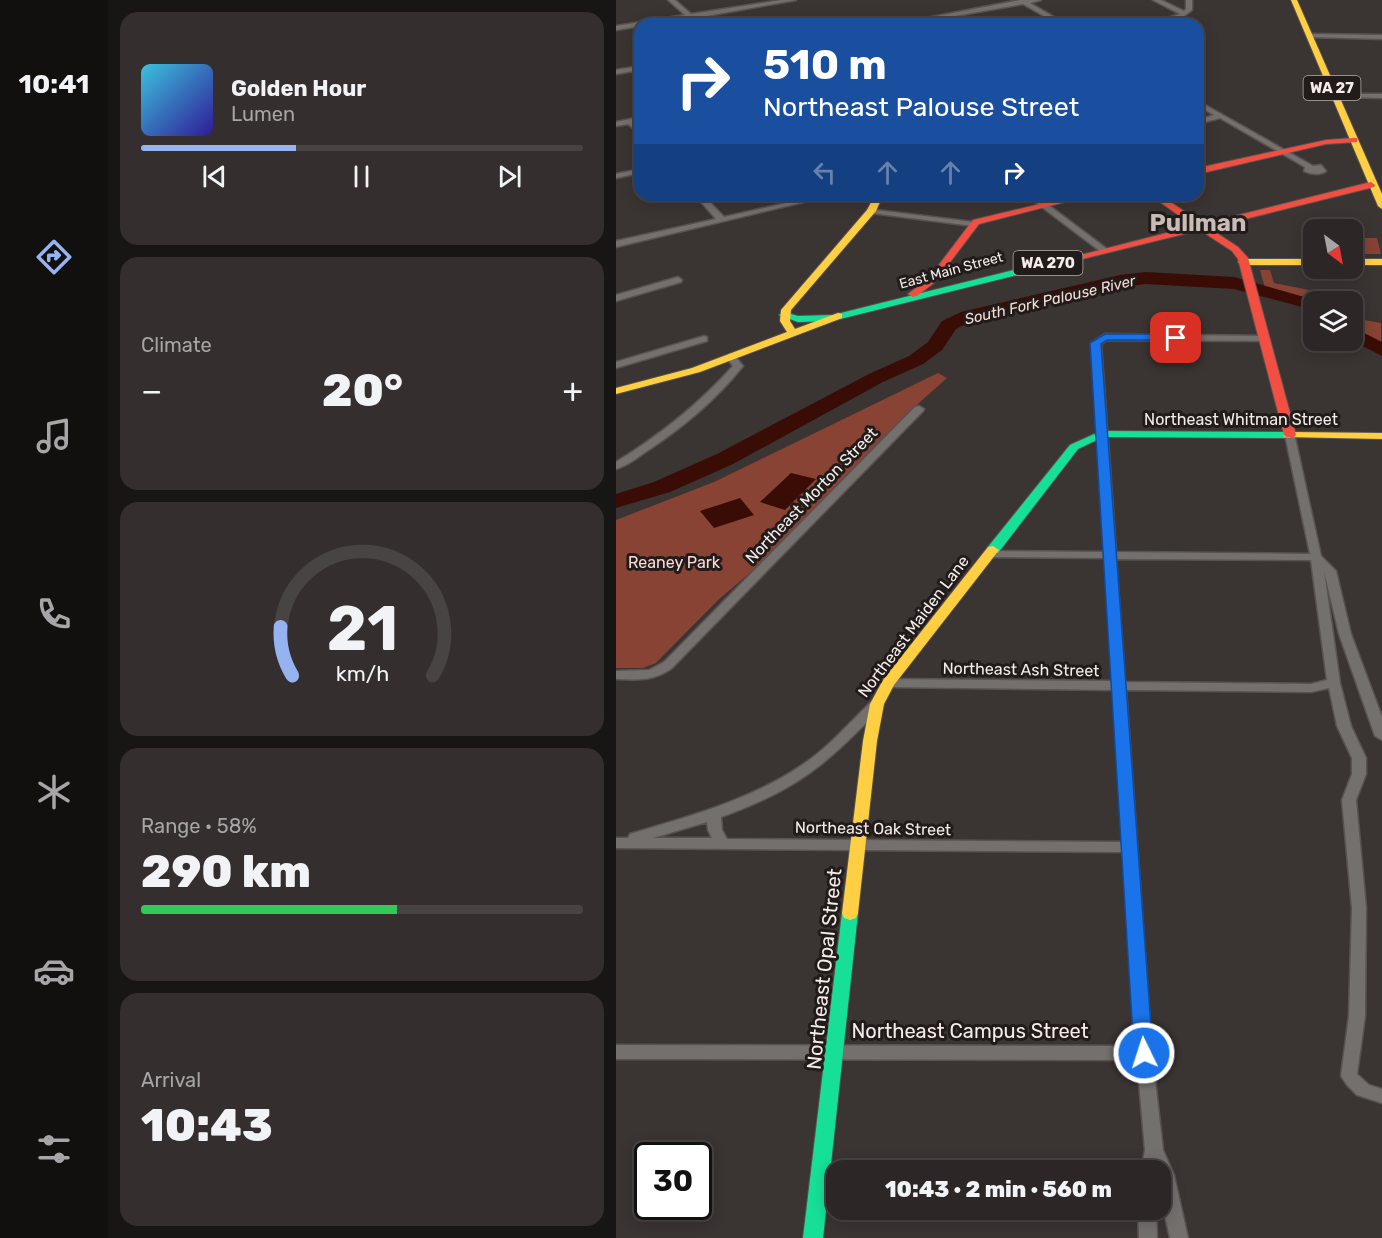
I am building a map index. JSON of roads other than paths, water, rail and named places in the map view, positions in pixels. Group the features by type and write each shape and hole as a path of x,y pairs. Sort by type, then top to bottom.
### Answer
{"main road":[{"name":"WA 27","path":"1294,0 1354,140 1376,184 1381,208"},
{"path":"1204,170 1326,142 1354,140"},
{"name":"East Main Street","path":"616,391 671,378 832,318 1103,249 1376,184"},
{"path":"1301,202 1351,197 1381,208"},
{"path":"784,315 805,286 871,212 876,201"},
{"path":"973,224 1062,201"},
{"path":"1163,201 1235,249 1243,261 1250,280 1290,435"},
{"name":"WA 270","path":"895,302 923,290 973,224"},
{"path":"1243,261 1303,262"},
{"path":"1363,262 1381,262"},
{"path":"932,280 941,285 972,283"},
{"path":"784,315 808,319 832,318"},
{"path":"784,315 792,332"},
{"name":"Northeast Whitman Street","path":"1101,434 1381,436"},
{"name":"Northeast Maiden Lane","path":"877,704 888,683 1074,447 1101,434"},
{"name":"Northeast Opal Street","path":"813,1238 857,846 877,704"}],"street":[{"path":"671,0 692,18"},
{"path":"678,18 793,0"},
{"path":"931,18 1038,0"},
{"path":"1156,0 1187,12"},
{"path":"1187,12 1189,0"},
{"path":"1023,1 1053,18"},
{"path":"1176,18 1187,12"},
{"path":"616,28 634,25"},
{"path":"1310,36 1381,37"},
{"path":"616,72 634,69"},
{"path":"1346,96 1381,96"},
{"path":"1204,107 1310,167"},
{"path":"1204,120 1220,116"},
{"path":"616,124 634,120"},
{"path":"629,121 634,126"},
{"path":"616,176 634,172"},
{"path":"705,201 722,220"},
{"path":"1038,201 1103,249"},
{"path":"616,243 800,202"},
{"path":"871,212 973,224"},
{"path":"616,298 678,280"},
{"path":"1152,1160 1154,1150 1144,1053 1096,343 1105,337 1264,338"},
{"path":"616,365 704,339"},
{"path":"616,466 661,437 705,402 738,366 731,357"},
{"name":"Northeast Morton Street","path":"616,675 648,676 661,672 919,409"},
{"path":"1290,435 1316,557 1334,683 1344,726 1359,758 1359,774 1350,800 1359,908 1357,1016 1349,1076 1369,1095 1381,1096"},
{"path":"989,554 1316,557 1330,571 1345,634 1381,736"},
{"name":"Northeast Ash Street","path":"888,683 1311,688 1334,683"},
{"name":"Northeast Maiden Lane","path":"619,843 715,814 780,786 810,766 877,704"},
{"path":"715,814 715,832 723,843"},
{"name":"Northeast Oak Street","path":"619,843 1130,847"},
{"name":"Northeast Campus Street","path":"616,1052 1144,1053"},
{"path":"1154,1150 1165,1175 1178,1238"},
{"path":"1147,1220 1148,1238"}],"waterway":[{"name":"South Fork Palouse River","path":"616,501 662,487 725,459 876,378 916,360 935,346 949,325 968,316 1120,281 1146,278 1234,283 1303,301"},
{"name":"South Fork Palouse River","path":"1363,339 1382,350"}],"district":[{"name":"Pullman","path":"1198,223"}],"park label":[{"name":"Reaney Park","path":"674,562"}]}
